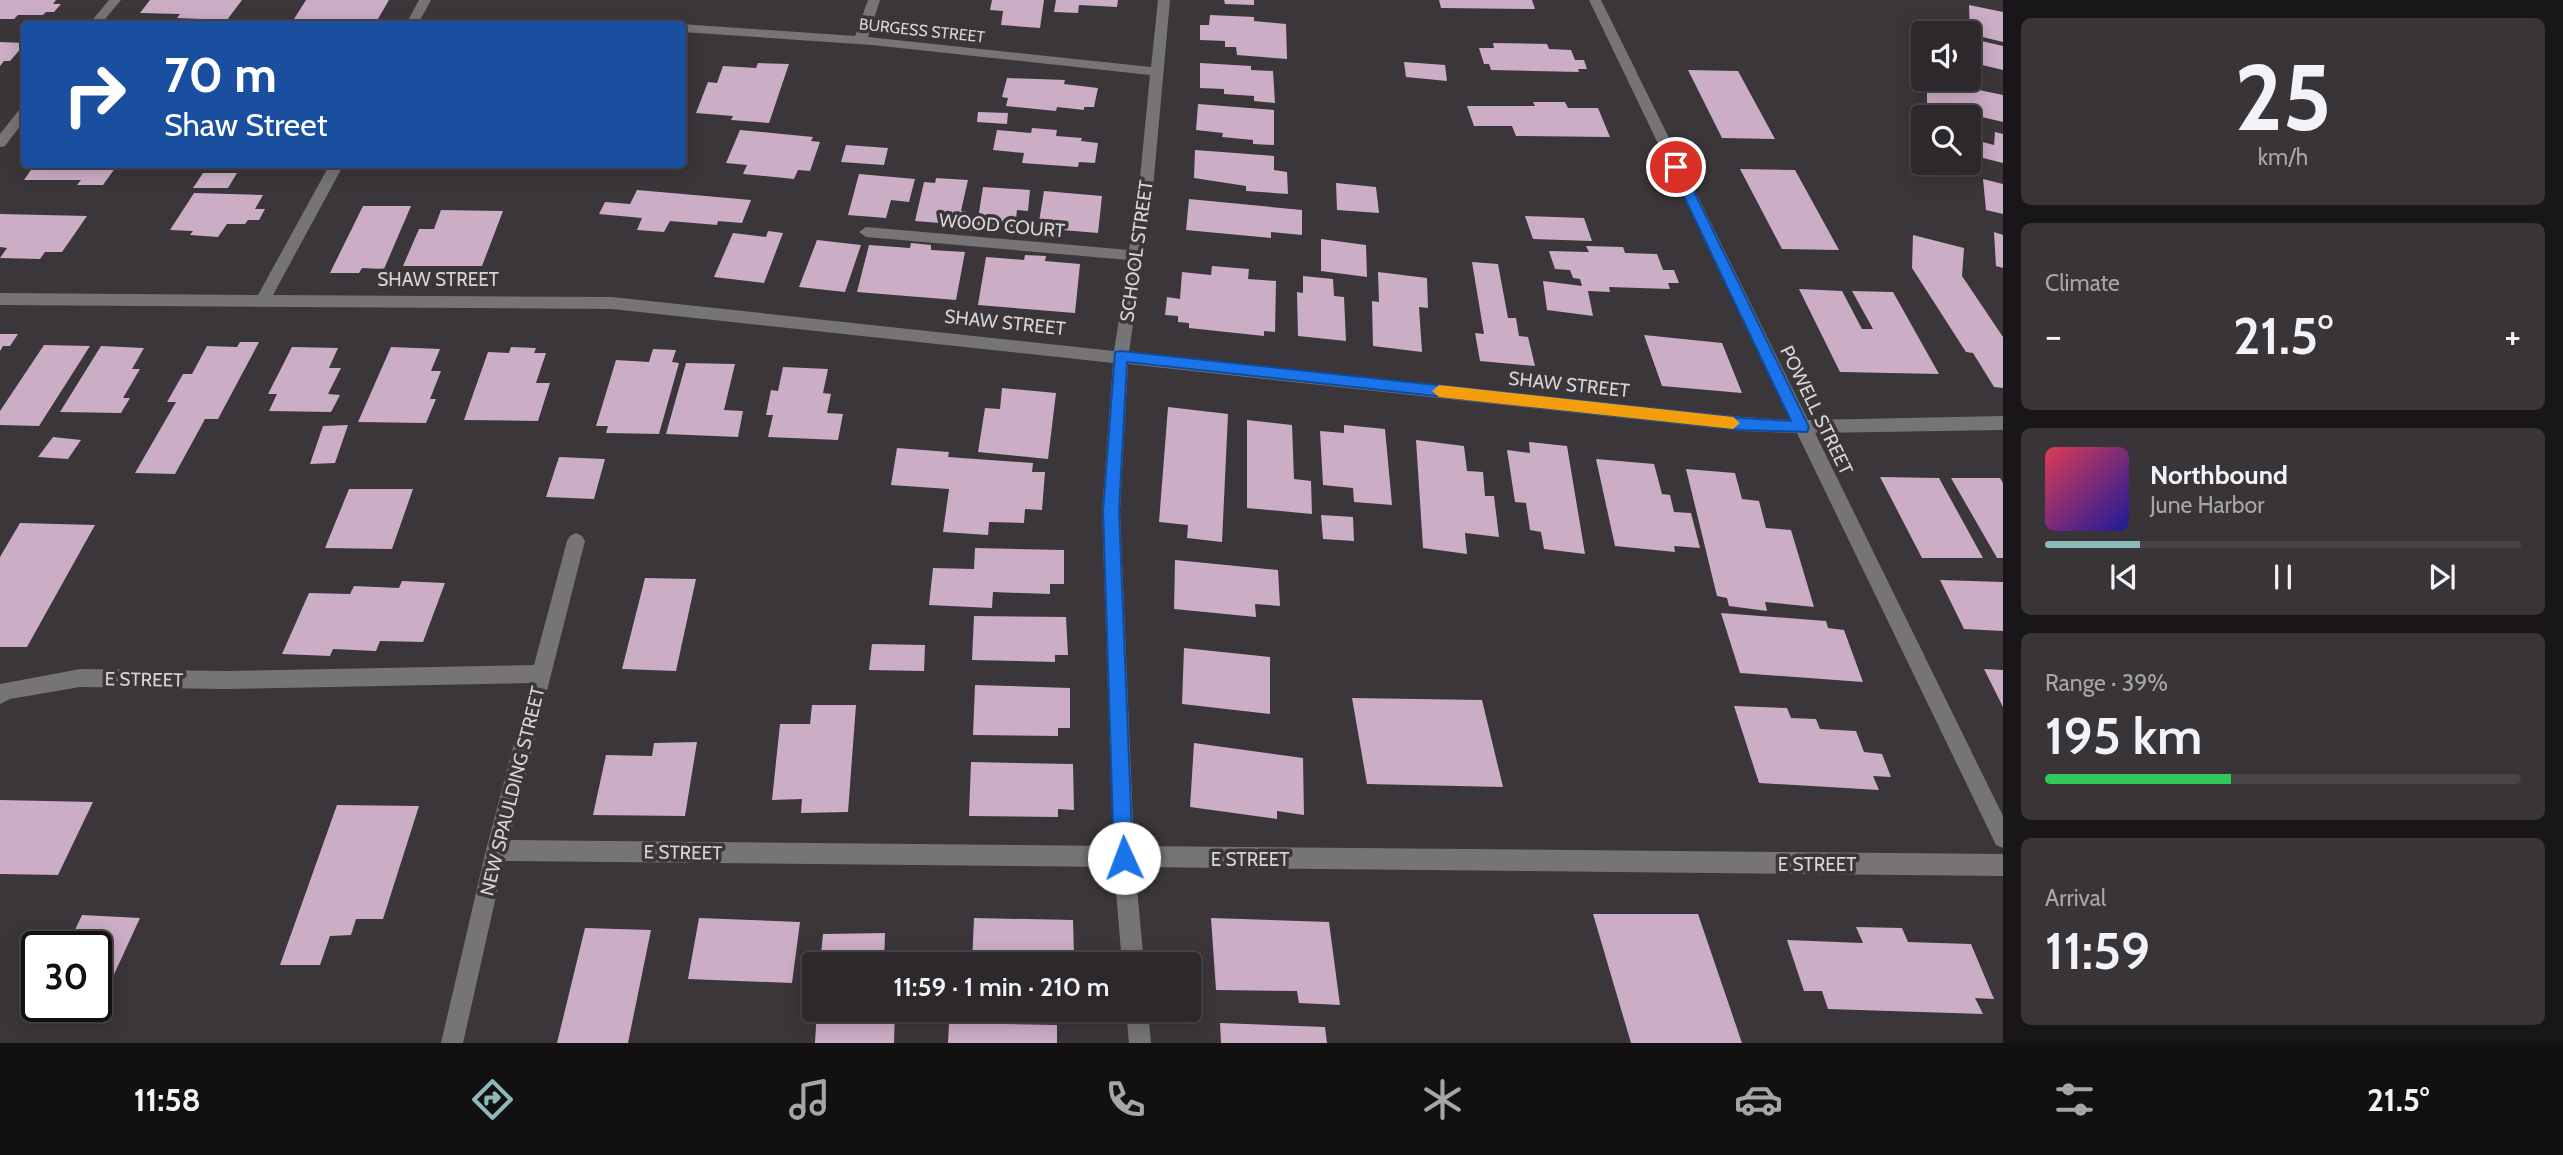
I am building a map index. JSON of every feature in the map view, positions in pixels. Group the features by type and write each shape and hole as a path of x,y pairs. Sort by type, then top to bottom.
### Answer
{"street":[{"path":"98,21 115,0"},
{"path":"414,21 425,0"},
{"path":"860,41 874,0"},
{"name":"SCHOOL STREET","path":"1132,952 1124,858 1111,511 1121,356 1146,188 1164,0"},
{"name":"POWELL STREET","path":"1595,0 2003,838"},
{"name":"BURGESS STREET","path":"686,28 860,41 1157,72"},
{"path":"0,143 21,117"},
{"path":"264,300 335,168"},
{"name":"WOOD COURT","path":"866,232 1136,256"},
{"name":"SHAW STREET","path":"0,299 612,303 1742,424 1802,427 2003,423"},
{"name":"NEW SPAULDING STREET","path":"452,1043 496,850 576,541"},
{"name":"E STREET","path":"0,695 6,691 80,678 226,680 542,674"},
{"name":"E STREET","path":"496,850 2003,865"},
{"path":"1138,1022 1140,1043"}],"building":[{"path":"0,0 56,0 53,4 61,4 54,12 46,12 43,15 18,15 14,19 0,19"},
{"path":"150,0 242,0 227,20 177,18 180,14 140,13"},
{"path":"306,0 389,0 377,21 294,19"},
{"path":"992,0 1044,0 1040,28 1001,25 1003,11 990,10"},
{"path":"1056,0 1118,0 1117,7 1079,5 1078,13 1054,12"},
{"path":"1224,0 1254,0 1254,5 1225,4"},
{"path":"1439,0 1532,0 1535,9 1441,8"},
{"path":"1969,5 2003,12 2003,42 1981,37 1981,21 1970,21"},
{"path":"1210,15 1254,17 1254,21 1286,24 1287,59 1237,55 1236,47 1225,47 1225,41 1200,40 1200,25 1209,25"},
{"path":"1981,41 2003,46 2003,70 1981,65"},
{"path":"0,42 21,43 21,48 10,61 4,61 0,66"},
{"path":"1493,43 1547,44 1549,49 1571,50 1575,60 1584,60 1587,69 1578,69 1579,72 1491,70 1489,64 1484,64 1479,48 1494,48"},
{"path":"1404,62 1445,65 1447,81 1406,77"},
{"path":"758,63 789,64 769,123 731,120 733,116 696,113 708,82 717,83 723,66 756,68"},
{"path":"1200,63 1251,66 1251,70 1273,71 1275,103 1254,101 1254,96 1224,94 1224,89 1200,88"},
{"path":"1688,70 1738,71 1775,139 1722,138"},
{"path":"1007,78 1065,80 1064,84 1098,88 1094,107 1084,107 1084,110 1057,107 1056,111 1006,106 1008,98 1002,97"},
{"path":"1981,90 2003,95 2003,122 1981,117 1981,105 1927,104 1927,91"},
{"path":"1533,102 1565,102 1568,108 1598,108 1610,137 1516,136 1512,126 1474,126 1467,106 1535,106"},
{"path":"1198,104 1274,110 1274,145 1253,144 1253,140 1222,137 1223,133 1196,130"},
{"path":"978,112 1008,113 1007,124 977,122"},
{"path":"1032,128 1057,130 1056,136 1082,138 1081,141 1098,143 1095,163 1079,162 1078,167 1022,163 1024,153 993,150 997,130 1031,133"},
{"path":"740,130 813,137 811,141 820,142 810,171 798,170 794,179 743,174 747,165 726,163"},
{"path":"1995,132 2003,134 2003,163 1981,158 1981,142 1994,145"},
{"path":"846,145 888,148 884,165 841,162"},
{"path":"1195,150 1274,156 1274,170 1287,172 1288,194 1246,191 1246,186 1194,178"},
{"path":"32,168 115,168 103,185 77,185 81,180 24,180"},
{"path":"1740,169 1795,170 1839,250 1782,249"},
{"path":"203,173 237,173 228,188 193,188"},
{"path":"859,174 915,179 909,202 891,200 886,218 848,215"},
{"path":"936,178 968,180 961,211 967,212 966,218 975,219 972,231 951,229 952,224 915,221 924,182 935,183"},
{"path":"1983,179 2003,184 2003,214 1986,210"},
{"path":"1336,183 1376,187 1379,213 1337,210"},
{"path":"983,187 1030,190 1028,211 1017,210 1015,227 977,225"},
{"path":"637,190 751,200 742,223 718,221 717,225 670,221 664,232 637,230 642,218 599,214 605,202 630,204"},
{"path":"1044,191 1102,196 1098,233 1038,228"},
{"path":"194,193 263,195 255,209 265,209 259,220 248,220 245,224 227,224 218,237 190,235 193,231 170,230"},
{"path":"1189,199 1302,210 1302,235 1271,232 1271,238 1186,230"},
{"path":"363,206 411,206 384,269 362,268 359,273 330,273"},
{"path":"441,210 503,211 482,266 403,266 419,229 434,229"},
{"path":"0,214 87,216 62,252 45,252 40,259 0,258 7,248 0,247"},
{"path":"1525,216 1584,218 1592,241 1533,239"},
{"path":"768,231 783,233 764,283 714,277 733,233 766,237"},
{"path":"1994,232 2003,235 2003,268 1996,266"},
{"path":"1913,235 1964,248 1962,276 2003,337 2003,388 1994,387 1973,353 1966,352 1912,268"},
{"path":"1321,239 1366,245 1367,277 1321,271"},
{"path":"817,240 861,245 845,292 799,287"},
{"path":"911,243 931,245 931,250 965,252 956,300 857,292 869,245 910,248"},
{"path":"1586,246 1623,247 1625,253 1657,254 1663,270 1674,270 1679,283 1668,283 1670,289 1609,287 1610,292 1588,291 1593,316 1547,310 1543,281 1582,286 1580,279 1573,278 1570,270 1555,269 1549,251 1589,252"},
{"path":"1025,255 1046,256 1045,261 1080,264 1075,313 978,305 986,257 1024,260"},
{"path":"1472,262 1498,264 1508,318 1516,318 1519,336 1528,337 1535,366 1480,361 1475,333 1484,334"},
{"path":"1212,266 1249,269 1248,279 1276,281 1275,332 1264,331 1264,336 1189,328 1189,323 1178,322 1178,316 1165,315 1167,297 1180,299 1182,272 1211,275"},
{"path":"1378,272 1427,278 1428,308 1419,307 1422,352 1373,346 1372,301 1379,302"},
{"path":"1303,276 1333,279 1334,296 1344,297 1346,341 1298,336 1297,292 1303,293"},
{"path":"1799,289 1842,291 1862,329 1873,329 1852,291 1893,292 1939,374 1840,372"},
{"path":"0,334 18,334 10,346 3,346 0,351"},
{"path":"1644,335 1722,343 1742,393 1662,386"},
{"path":"240,342 259,342 218,419 205,419 175,474 135,473 176,402 167,402 183,374 192,374 207,346 237,347"},
{"path":"44,345 90,346 39,426 0,425 0,411"},
{"path":"101,346 144,348 132,369 140,369 123,398 130,398 121,413 60,412"},
{"path":"292,347 338,348 329,368 341,368 328,394 340,395 331,412 269,411 277,394 268,394"},
{"path":"391,347 440,349 431,371 441,371 430,399 436,399 426,423 358,422"},
{"path":"511,347 536,348 534,353 546,353 536,383 550,383 538,421 464,420 488,352 509,353"},
{"path":"653,349 676,350 672,362 679,363 659,434 606,433 608,426 596,426 616,360 649,362"},
{"path":"686,363 735,364 724,410 743,411 738,437 666,434"},
{"path":"783,367 828,369 823,393 831,394 827,413 843,414 838,440 768,437 773,415 766,415 771,390 778,391"},
{"path":"1002,388 1056,393 1048,459 978,452 985,408 1000,409"},
{"path":"1168,407 1228,414 1222,542 1187,538 1188,525 1159,522"},
{"path":"1247,420 1292,425 1294,479 1311,481 1312,514 1247,508"},
{"path":"348,425 335,463 310,464 323,426"},
{"path":"1344,425 1385,429 1392,505 1354,502 1353,488 1323,485 1320,431 1344,433"},
{"path":"53,437 81,440 68,459 38,457"},
{"path":"1416,440 1464,446 1467,471 1483,472 1485,496 1494,496 1499,537 1465,533 1467,554 1423,548"},
{"path":"1529,442 1567,446 1585,554 1544,549 1541,532 1530,530 1526,503 1515,502 1507,450 1530,453"},
{"path":"897,448 949,452 948,457 1033,463 1032,472 1045,472 1042,510 1025,509 1024,523 989,522 988,535 943,532 949,489 891,485"},
{"path":"559,457 605,459 594,499 546,497"},
{"path":"1596,459 1654,464 1662,494 1670,495 1674,512 1691,513 1700,548 1674,546 1675,552 1615,546"},
{"path":"1686,469 1735,473 1742,499 1759,501 1766,528 1791,530 1814,607 1765,602 1767,611 1729,606 1727,598 1717,596"},
{"path":"1880,477 1939,478 1983,558 1922,558"},
{"path":"1951,478 2000,478 2003,483 2003,558 1997,558"},
{"path":"349,489 413,489 392,549 325,548"},
{"path":"1321,515 1353,517 1354,541 1323,539"},
{"path":"20,523 95,525 27,647 0,647 0,557"},
{"path":"975,548 1064,550 1064,584 1050,584 1050,594 993,592 992,608 929,605 933,568 974,569"},
{"path":"1175,560 1278,570 1280,606 1255,604 1256,617 1174,609"},
{"path":"645,578 696,579 676,671 622,669"},
{"path":"1940,580 2003,582 2003,631 1964,629"},
{"path":"402,581 445,583 423,642 380,641 376,651 333,649 330,656 282,654 309,593 350,594 354,586 399,588"},
{"path":"1721,613 1826,621 1828,628 1844,630 1863,682 1740,673"},
{"path":"974,616 1066,617 1068,655 1055,655 1055,662 972,660"},
{"path":"872,644 925,645 924,671 869,670"},
{"path":"1184,648 1270,657 1270,714 1182,704"},
{"path":"1984,669 2003,670 2003,707"},
{"path":"975,685 1070,688 1070,728 1058,728 1058,736 973,735"},
{"path":"1352,698 1482,700 1503,787 1367,784"},
{"path":"812,705 856,705 848,812 801,813 802,799 772,800 780,724 810,724"},
{"path":"1734,706 1787,708 1791,718 1816,719 1820,729 1856,731 1864,752 1882,754 1891,777 1873,776 1879,790 1759,783"},
{"path":"697,742 685,816 593,815 606,755 652,756 654,743"},
{"path":"1194,743 1303,758 1304,815 1277,811 1277,819 1190,807"},
{"path":"971,762 1073,764 1074,810 1058,809 1058,817 969,816"},
{"path":"0,800 93,802 58,875 0,874"},
{"path":"337,805 419,806 383,919 356,919 351,935 330,936 320,965 280,965"},
{"path":"1593,914 1698,914 1742,1043 1631,1043"},
{"path":"82,915 140,918 112,979 112,931 74,931"},
{"path":"699,918 800,922 792,983 688,979"},
{"path":"974,918 1073,920 1074,952 973,952"},
{"path":"1211,918 1329,922 1340,1005 1299,1003 1297,991 1216,990"},
{"path":"1856,927 1902,928 1908,942 1971,944 1994,999 1975,998 1983,1014 1828,1009 1822,991 1804,991 1787,940 1863,943"},
{"path":"585,928 651,930 628,1043 557,1043"},
{"path":"885,933 884,952 821,952 823,934"},
{"path":"816,1022 895,1022 894,1043 815,1043"},
{"path":"949,1023 1057,1025 1057,1043 948,1043"},
{"path":"1220,1023 1325,1027 1327,1043 1221,1043"}],"slow traffic":[{"path":"1439,391 1733,423"}],"route":[{"path":"1124,858 1111,511 1121,356 1742,424 1802,427 1676,167"}]}
